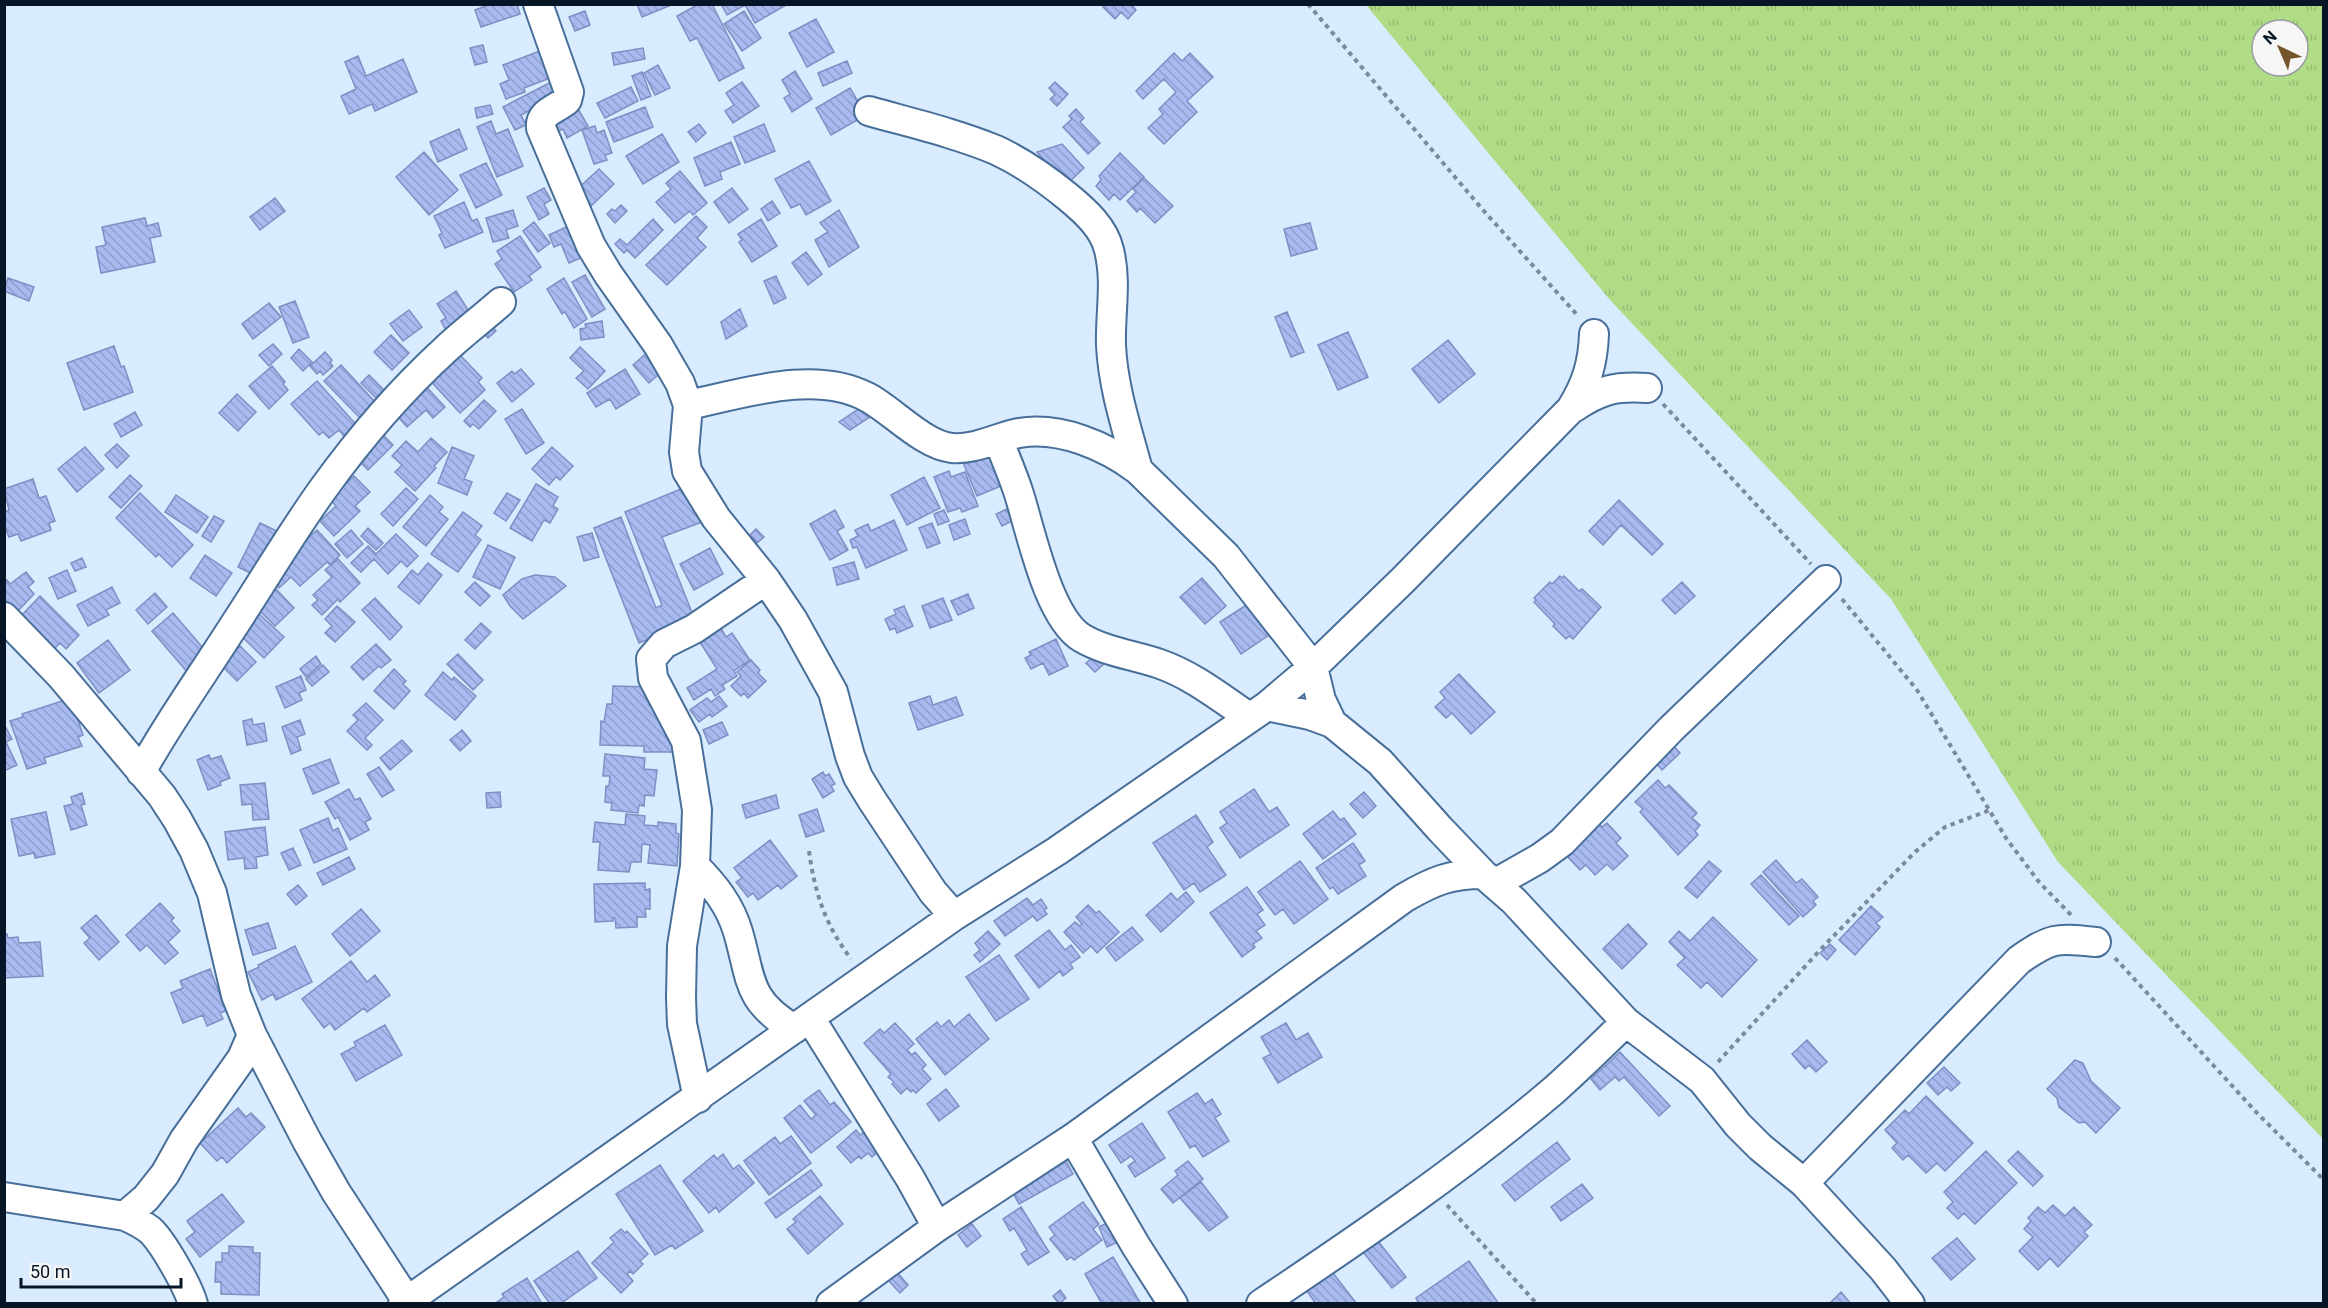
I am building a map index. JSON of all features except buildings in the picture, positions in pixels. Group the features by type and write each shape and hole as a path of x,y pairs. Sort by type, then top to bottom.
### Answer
{"street":[{"path":"538,4 569,92 567,100 541,119 541,128 591,246 668,361 680,383 688,405 684,452 687,471 716,518 766,580 793,620 833,692 850,756 863,785 933,892 954,916"},
{"path":"869,111 995,150 1022,163 1082,208 1099,227 1109,248 1113,278 1111,344 1116,384 1138,470"},
{"path":"141,772 159,739 323,489 411,383 446,349 501,302"},
{"path":"4,617 61,676 162,796 177,819 194,850 212,893 236,995 252,1035 336,1192 405,1302 954,916 1057,851 1258,711 1313,667 1571,410 1583,391 1590,373 1594,355 1594,334"},
{"path":"688,405 795,384 810,384 847,390 866,397 930,440 952,448 974,445 1020,433 1046,431 1073,438 1123,458 1226,556 1313,667 1321,700 1332,723"},
{"path":"1571,410 1606,389 1647,388"},
{"path":"998,439 1019,492 1051,595 1070,627 1080,637 1100,646 1161,664 1258,711 1311,715 1332,723 1380,762 1440,829 1626,1022 1702,1080 1738,1125 1804,1184 1883,1269 1910,1304"},
{"path":"698,1098 682,1024 681,998 682,945 695,866 697,810 686,741 652,678 651,658 664,644 694,629 766,580"},
{"path":"837,1302 937,1227 1074,1138 1404,898 1430,882 1454,875 1490,879 1540,858 1562,842 1671,729 1826,580"},
{"path":"1430,882 1440,852 1440,829"},
{"path":"695,866 716,887 726,903 737,931 752,987 760,1002 771,1014 802,1023 910,1178 937,1227"},
{"path":"1804,1184 2019,960 2045,942 2066,939 2096,942"},
{"path":"1261,1304 1430,1187 1554,1090 1626,1022"},
{"path":"125,1216 146,1198 165,1174 184,1140 242,1058 252,1035"},
{"path":"1074,1138 1136,1246 1173,1304"},
{"path":"4,1197 125,1216 143,1224 159,1240 194,1304"}],"path":[{"path":"1702,1080 1821,949 1915,852 1945,827 1990,810"},
{"path":"809,851 813,885 826,919 837,940 866,979"},
{"path":"1430,1187 1463,1220 1537,1304"}],"green space":[{"path":"1366,5 2323,5 2323,1139 2058,862 1891,599 1610,300"}]}
